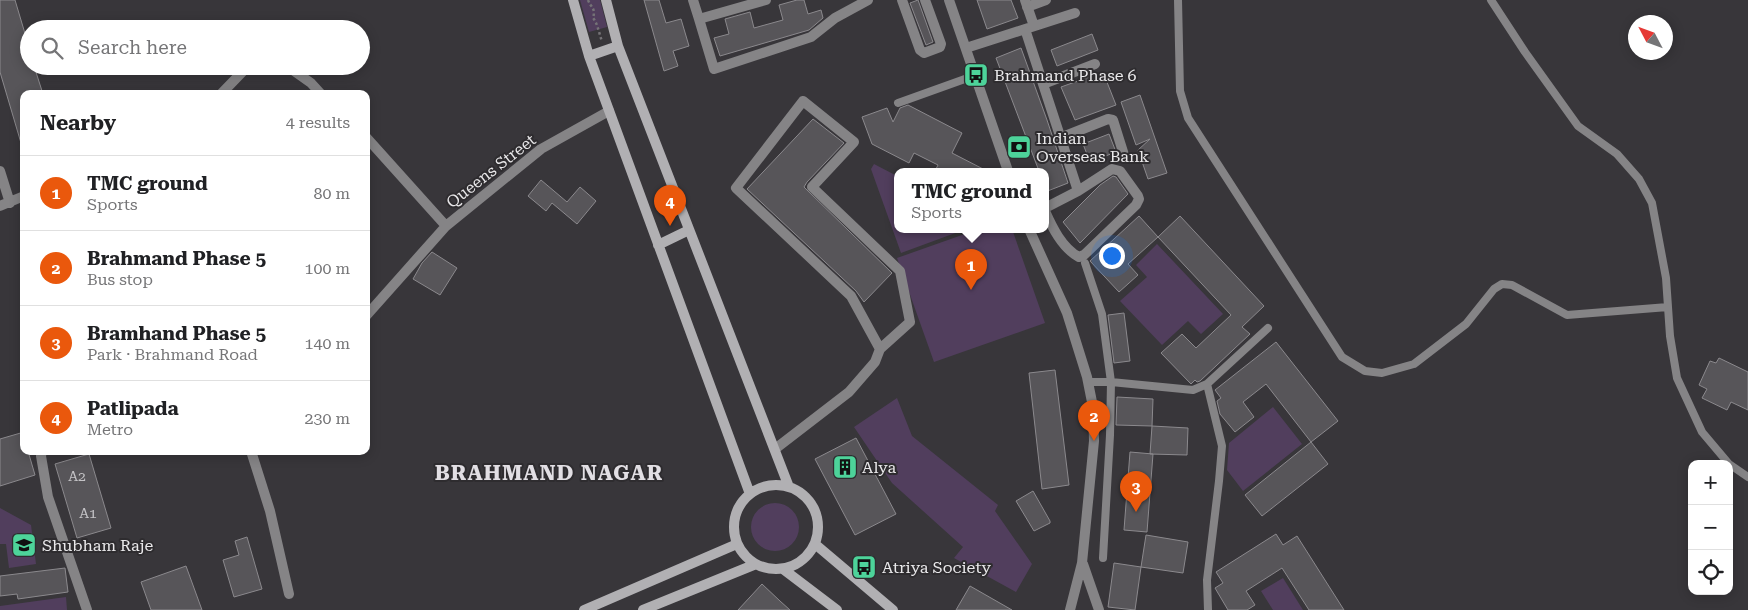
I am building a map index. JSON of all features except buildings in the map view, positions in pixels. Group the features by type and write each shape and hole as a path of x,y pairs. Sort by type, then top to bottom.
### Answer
{"street":[{"path":"573,0 589,56 750,494"},
{"path":"606,0 618,46 790,487"},
{"path":"693,0 714,69 811,36 835,18 868,0"},
{"path":"698,20 766,0"},
{"path":"902,0 920,50 924,53 940,47 942,44 926,0"},
{"path":"949,0 1007,168"},
{"path":"1046,0 1026,3 1030,27 1043,84 1078,191"},
{"path":"966,48 1075,12"},
{"path":"589,56 618,46"},
{"path":"1043,84 1095,64"},
{"path":"224,90 239,75"},
{"path":"300,75 317,90"},
{"path":"775,449 849,392 875,362 880,349 910,322 900,271 812,187 854,142 803,101 736,188 851,296 880,349"},
{"name":"Queens Street","path":"370,141 446,226 541,149 609,111"},
{"path":"1060,138 1108,119 1113,120 1124,155"},
{"path":"1049,208 1109,170 1115,169 1120,172 1139,199 1136,205 1084,255 1079,257 1073,254 1054,231 1049,219"},
{"path":"0,171 5,204 20,198"},
{"path":"370,312 446,226"},
{"path":"658,245 689,230"},
{"path":"1031,233 1067,313 1094,407 1094,442 1082,563 1070,610"},
{"path":"41,455 48,497 87,610"},
{"path":"252,455 270,511 289,594"},
{"path":"776,485 790,487 802,493 811,503 817,516 818,530 815,544 807,555 796,564 782,569 756,564 745,556 737,544 734,531 735,517 740,504 750,494 762,487 776,485"},
{"path":"584,610 737,544"},
{"path":"815,544 893,610"},
{"path":"1082,563 1099,610"},
{"path":"644,610 756,564"},
{"path":"782,569 837,610"}],"lane":[{"path":"1178,0 1180,91 1188,118 1342,357 1365,371 1382,373 1414,364 1466,324 1494,290 1502,284 1512,285 1567,316 1668,307"},
{"path":"1490,0 1578,126 1617,154 1639,179 1652,203 1666,278 1670,336 1677,378 1702,432 1726,460"},
{"path":"898,103 976,75"},
{"path":"1085,263 1102,314 1111,382 1103,558"},
{"path":"1088,382 1111,382 1192,390 1207,384 1268,328"},
{"path":"1207,384 1222,446 1207,580 1208,610"},
{"path":"1733,467 1748,476"}],"path":[{"path":"588,0 594,8 597,29 606,50"}],"shaded area":[{"path":"580,0 600,0 607,27 589,32"},
{"path":"874,164 894,174 894,233 955,233 901,253 871,169"},
{"path":"968,233 1013,233 1045,323 934,362 897,258"},
{"path":"1157,244 1223,314 1201,334 1188,321 1162,345 1120,301 1147,277 1136,265"},
{"path":"897,398 912,436 998,505 995,511 1032,564 1016,592 954,558 963,547 892,483 854,427"},
{"path":"1273,407 1302,444 1243,491 1227,470 1229,443"},
{"path":"770,503 780,503 789,507 795,513 799,527 795,541 789,547 780,551 770,551 761,547 755,541 751,532 751,522 755,513 761,507"},
{"path":"0,508 31,525 36,564 9,568 6,544 0,544"},
{"path":"1283,578 1303,610 1273,610 1261,591"},
{"path":"66,597 67,610 0,610 0,606"}],"place":[{"name":"Brahmand Phase 6","path":"976,75"},
{"name":"Indian Overseas Bank","path":"1019,147"},
{"name":"Patlipada","path":"670,226"},
{"name":"TMC ground","path":"971,290"},
{"name":"Brahmand Phase 5","path":"1094,441"},
{"name":"Alya","path":"845,467"},
{"name":"Bramhand Phase 5","path":"1136,512"},
{"name":"Shubham Raje","path":"24,545"},
{"name":"Atriya Society","path":"864,567"}],"district":[{"name":"BRAHMAND NAGAR","path":"549,473"}]}
